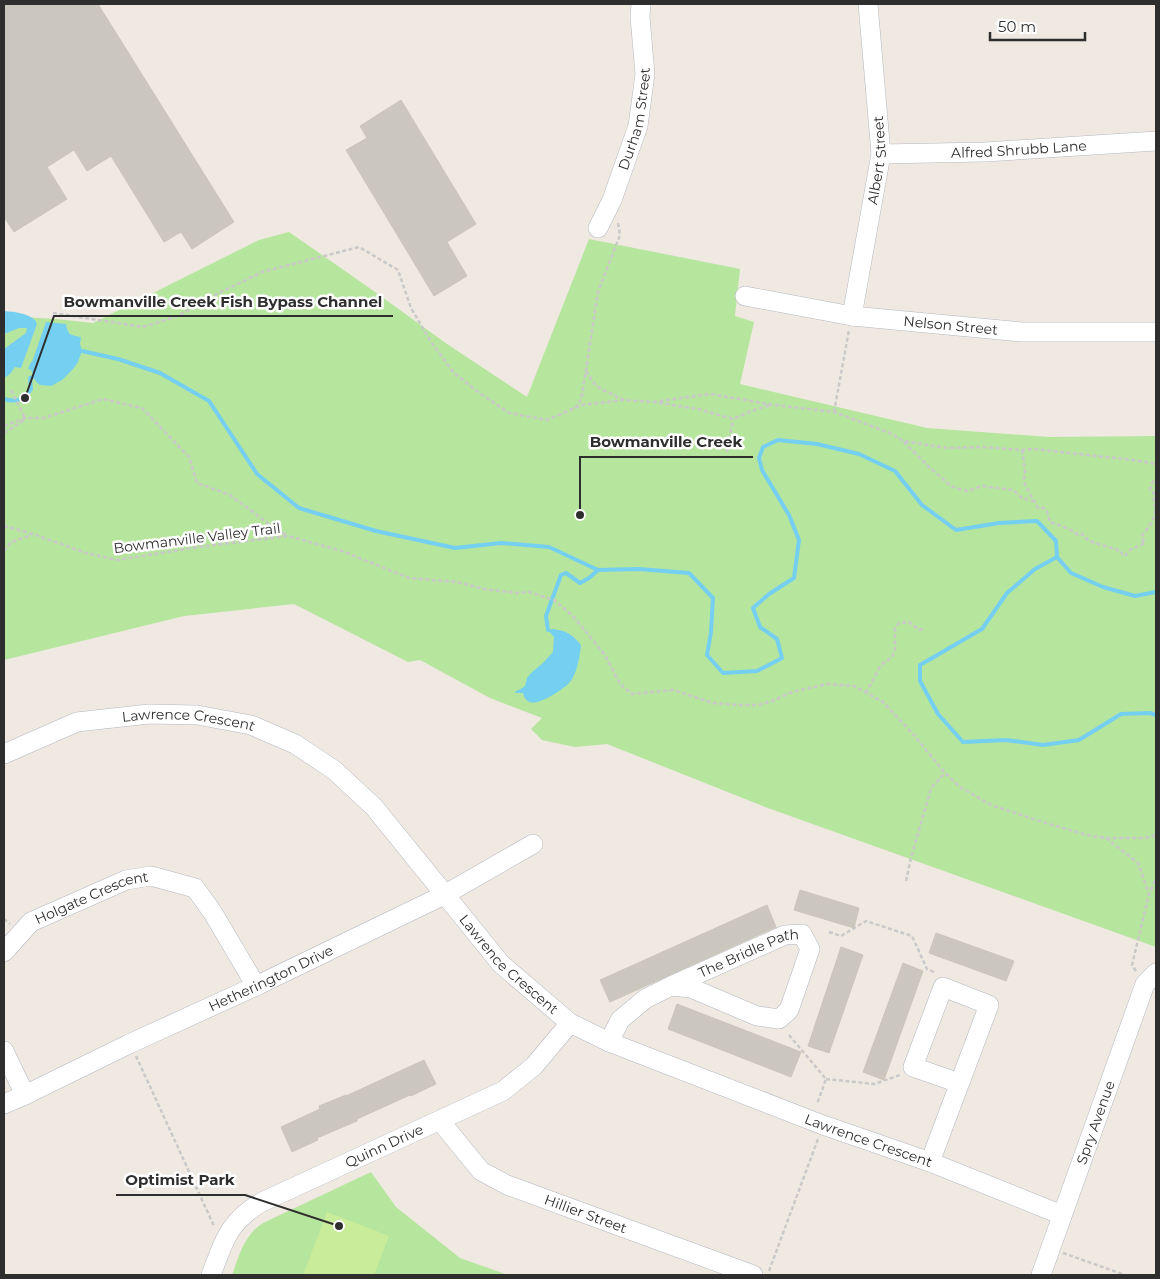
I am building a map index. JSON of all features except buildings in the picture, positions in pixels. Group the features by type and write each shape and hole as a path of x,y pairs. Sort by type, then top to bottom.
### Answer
{"street":[{"name":"Albert Street","path":"852,316 881,154 868,4"},
{"name":"Durham Street","path":"598,228 612,200 638,126 645,74 641,10"},
{"name":"Alfred Shrubb Lane","path":"881,154 986,152 1156,141"},
{"name":"Nelson Street","path":"745,296 852,316 1022,332 1156,332"},
{"name":"Lawrence Crescent","path":"4,754 77,722 149,714 197,715 251,725 295,744 334,770 374,807 501,964 570,1023 608,1042 823,1125 930,1162 1062,1215"},
{"name":"Hetherington Drive","path":"4,1104 256,986 444,895 533,844"},
{"name":"Holgate Crescent","path":"4,952 31,922 126,880 151,876 195,888 213,914 256,986"},
{"name":"The Bridle Path","path":"608,1042 620,1020 645,999 671,986 785,935 802,934 810,948 789,1010 779,1019 757,1016 691,988 671,986"},
{"name":"Spry Avenue","path":"1041,1275 1151,979"},
{"path":"930,1162 989,1005 943,987 913,1067 959,1083"},
{"name":"Quinn Drive","path":"211,1275 227,1235 248,1210 503,1091 534,1066 570,1023"},
{"path":"4,1051 25,1095"},
{"name":"Hillier Street","path":"440,1121 481,1171 507,1185 753,1275"}],"path":[{"path":"575,409 582,395 598,292 620,235 612,200"},
{"path":"53,313 143,327 178,316 262,272 359,247 398,270 411,308 431,342 454,373 509,413 547,420 582,405 624,400 653,402 698,409 733,419 751,411 774,405"},
{"path":"834,412 852,316"},
{"path":"586,371 596,386 624,400"},
{"path":"11,390 25,418"},
{"path":"653,402 710,394 774,405 834,412 890,433 903,441 929,467 951,486 959,490 968,491 982,486 1013,490 1022,498 1035,501"},
{"path":"582,395 587,405"},
{"path":"4,426 25,418 44,418 103,399 142,408 189,457 197,483 230,495 288,536"},
{"path":"4,433 25,418"},
{"path":"727,452 733,419"},
{"path":"903,441 947,448 1032,449 1156,464"},
{"path":"1022,450 1025,485 1038,508 1044,508 1047,511 1050,522 1073,530 1078,535 1082,534 1089,541 1121,551 1123,556 1130,550 1145,543 1142,536 1152,523 1155,511 1154,493 1150,490 1156,478"},
{"name":"Bowmanville Valley Trail","path":"4,526 86,553 117,560 288,536 342,550 409,578 458,582 484,589 517,593 529,592 554,600 572,615 605,655 620,684 632,694 673,690 713,703 758,705 772,702 792,692 826,684 854,686 883,702 913,734 945,773 960,787 991,805 1091,836 1145,838 1156,835"},
{"path":"4,552 11,542 33,534"},
{"path":"866,693 881,665 892,657 895,649 895,628 900,623 909,622 919,630 924,629"},
{"path":"906,881 931,788 945,773"},
{"path":"1106,838 1138,863 1149,894"},
{"path":"1151,979 1132,965 1149,894 1156,879"},
{"path":"829,932 841,936 866,921 912,936 927,969 939,974"},
{"path":"789,1035 826,1079 874,1084 903,1074"},
{"path":"129,1044 215,1227"},
{"path":"817,1104 826,1079"},
{"path":"767,1275 823,1125"},
{"path":"1050,1249 1126,1275"}],"green space":[{"path":"289,232 447,344 527,397 589,239 740,269 735,316 754,322 740,384 927,428 1050,437 1156,436 1156,947 765,807 607,744 575,747 542,740 531,729 542,718 490,698 420,660 408,662 294,604 184,616 4,660 4,316 93,323 259,240"},
{"path":"371,1172 396,1207 460,1258 508,1275 232,1275 240,1253 256,1228"},
{"path":"327,1212 389,1236 374,1275 303,1275"}],"water":[{"path":"4,311 17,312 33,318 37,324 21,368 15,367 4,378 4,349 26,333 27,328 19,328 4,334"},
{"path":"46,322 66,324 70,334 81,337 82,351 78,362 62,380 51,386 40,385 36,382 31,370 28,369"},
{"path":"553,629 569,634 581,645 576,669 570,682 562,689 539,702 527,701 523,693 515,693 525,686 527,678 553,652 554,637 548,630"}],"waterway":[{"path":"82,351 118,359 160,373 209,401 257,474 299,508 376,531 455,548 501,543 549,547 598,570 639,569 689,573 713,598 711,632 707,655 723,673 757,671 782,658 777,639 760,627 753,608 769,594 794,578 799,540 789,515 762,470 759,458 763,447 778,440 817,444 859,454 895,471 922,505 956,530 999,523 1037,521 1056,541 1057,557 1035,569 1007,593 982,629 920,665 920,681 938,714 963,742 1006,740 1043,745 1079,740 1121,714 1150,713 1156,715"},
{"path":"4,399 13,401 23,398 31,389 30,378 34,377"},
{"path":"1057,557 1071,573 1103,587 1135,596 1156,592"},
{"path":"548,630 546,616 561,575 566,573 580,583 598,570"}],"place":[{"name":"Bowmanville Creek Fish Bypass Channel","path":"25,398"},
{"name":"Bowmanville Creek","path":"580,515"},
{"name":"Optimist Park","path":"339,1226"}]}
